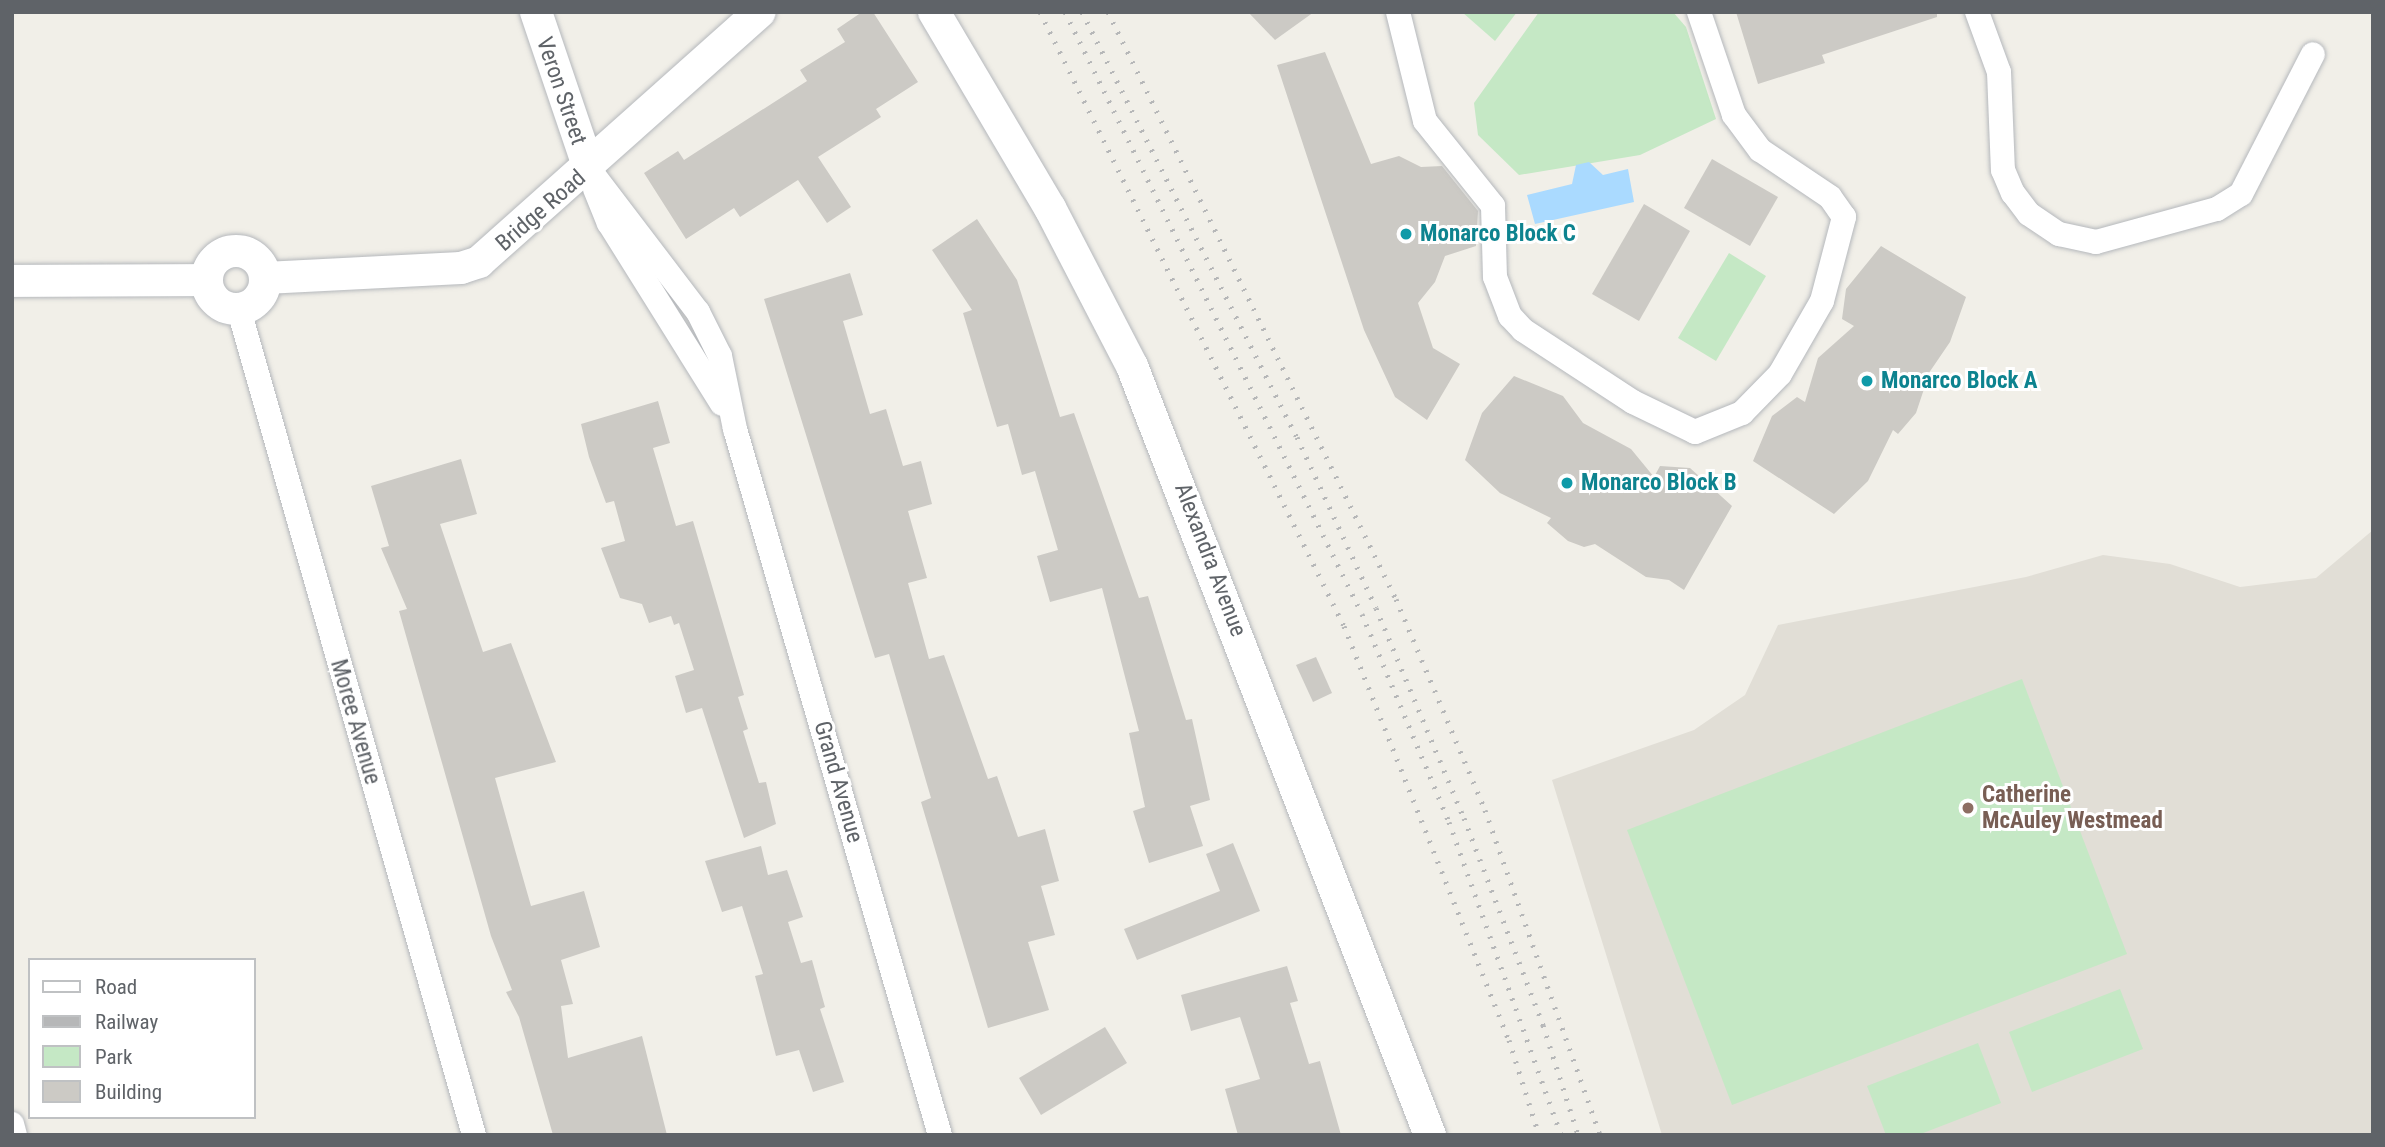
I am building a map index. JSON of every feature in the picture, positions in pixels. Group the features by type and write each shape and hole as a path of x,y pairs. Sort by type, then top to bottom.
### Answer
{"street":[{"name":"Veron Street","path":"536,12 589,169"},
{"name":"Bridge Road","path":"265,278 470,265 495,252 760,12"},
{"name":"Alexandra Avenue","path":"934,12 1050,208 1132,366 1430,1135"},
{"path":"1398,12 1425,121 1493,206 1495,276 1510,316 1523,330 1616,391 1695,432 1742,413 1780,374 1822,301 1844,217 1830,197 1760,150 1734,115 1699,12"},
{"path":"1977,12 1999,72 2003,170 2014,193 2029,214 2059,234 2096,242 2217,209 2241,194 2313,54"},
{"name":"Grand Avenue","path":"589,169 698,313 720,356 735,429 940,1135"},
{"path":"240,251 257,260 265,278 258,299 239,310 216,302 207,280 213,262 240,251"},
{"path":"12,281 207,280"},
{"name":"Moree Avenue","path":"239,310 474,1135"},
{"path":"12,1124 15,1135"}],"shaded area":[{"name":"Catherine McAuley Westmead","path":"2373,530 2373,1135 1662,1135 1552,780 1694,730 1745,695 1778,625 2026,577 2103,555 2170,564 2240,587 2316,578"}],"green space":[{"path":"1462,12 1517,12 1495,41"},
{"path":"1539,12 1673,12 1686,27 1716,119 1640,155 1519,175 1478,135 1474,103"},
{"path":"1729,253 1766,276 1716,361 1678,338"},
{"path":"2022,679 2127,954 1732,1105 1627,830"},
{"path":"2120,989 2143,1049 2032,1092 2009,1032"},
{"path":"1978,1043 2001,1103 1918,1135 1886,1135 1867,1086"}],"water":[{"path":"1589,162 1603,175 1628,169 1634,202 1535,224 1527,195 1572,184 1576,165"}],"building":[{"path":"862,12 873,12 918,82 876,109 881,117 818,157 851,207 827,223 798,180 740,217 734,208 686,239 644,173 678,151 684,160 807,81 800,70 845,42 837,29"},
{"path":"1248,12 1314,12 1275,40"},
{"path":"1736,12 1937,12 1937,17 1822,55 1825,63 1758,84"},
{"name":"Monarco Block C","path":"1325,52 1371,164 1399,156 1421,167 1442,166 1478,211 1476,246 1445,256 1435,282 1418,303 1433,348 1460,364 1427,420 1395,397 1364,330 1277,65"},
{"path":"1712,159 1778,197 1750,246 1684,208"},
{"path":"1644,204 1690,231 1639,321 1592,294"},
{"path":"977,219 1017,280 1060,417 1074,413 1139,598 1148,596 1186,720 1192,719 1210,800 1190,806 1203,846 1149,863 1133,811 1145,807 1129,733 1139,731 1102,588 1050,602 1037,556 1058,550 1035,471 1022,475 1008,424 997,427 963,313 972,310 932,250"},
{"name":"Monarco Block A","path":"1881,246 1966,297 1950,342 1920,386 1924,389 1916,413 1898,434 1893,430 1868,481 1834,514 1753,461 1772,416 1797,397 1805,402 1818,358 1854,326 1842,319 1846,289"},
{"path":"850,273 863,315 843,321 870,414 886,409 903,466 921,461 932,504 908,511 927,578 908,583 929,659 944,655 988,779 997,776 1018,837 1045,829 1059,881 1041,886 1055,935 1028,942 1049,1010 988,1028 921,802 931,798 889,654 875,658 764,299"},
{"name":"Monarco Block B","path":"1514,376 1563,396 1583,423 1631,449 1654,477 1660,466 1690,468 1732,506 1684,590 1669,580 1646,577 1595,544 1584,547 1568,541 1547,523 1551,518 1500,493 1465,460 1482,413"},
{"path":"658,401 670,443 653,448 676,526 693,521 744,695 738,697 748,729 743,731 759,783 766,782 776,824 744,838 702,708 686,713 675,676 694,670 679,623 674,625 671,616 649,623 642,604 620,598 601,548 625,541 614,501 606,503 589,457 581,424"},
{"path":"461,459 477,514 440,524 483,652 511,643 556,762 495,778 515,850 531,906 584,891 600,947 561,960 573,1004 561,1006 568,1058 642,1036 667,1135 553,1135 519,1017 506,992 512,990 491,936 399,611 407,609 381,548 389,546 371,486"},
{"path":"1316,657 1332,693 1313,702 1296,665"},
{"path":"1233,843 1260,911 1137,960 1124,929 1220,891 1206,854"},
{"path":"761,846 768,875 787,870 803,917 788,922 801,963 812,960 825,1007 820,1009 844,1082 813,1092 799,1050 776,1056 755,976 763,974 742,906 722,912 705,861"},
{"path":"1287,966 1298,1001 1290,1003 1309,1064 1320,1061 1341,1135 1238,1135 1225,1089 1260,1079 1240,1017 1191,1031 1181,995"},
{"path":"1105,1027 1127,1063 1041,1115 1019,1078"}],"railway":[{"path":"1040,12 1344,626 1509,1040 1539,1135"},
{"path":"1065,12 1362,614 1449,822 1561,1135"},
{"path":"1082,12 1297,437 1376,608 1464,818 1543,1025 1578,1135"},
{"path":"1108,12 1396,599 1485,810 1600,1135"}],"place":[{"name":"Monarco Block C","path":"1406,234"},
{"name":"Monarco Block A","path":"1867,381"},
{"name":"Monarco Block B","path":"1567,483"},
{"name":"Catherine McAuley Westmead","path":"1968,808"}]}
